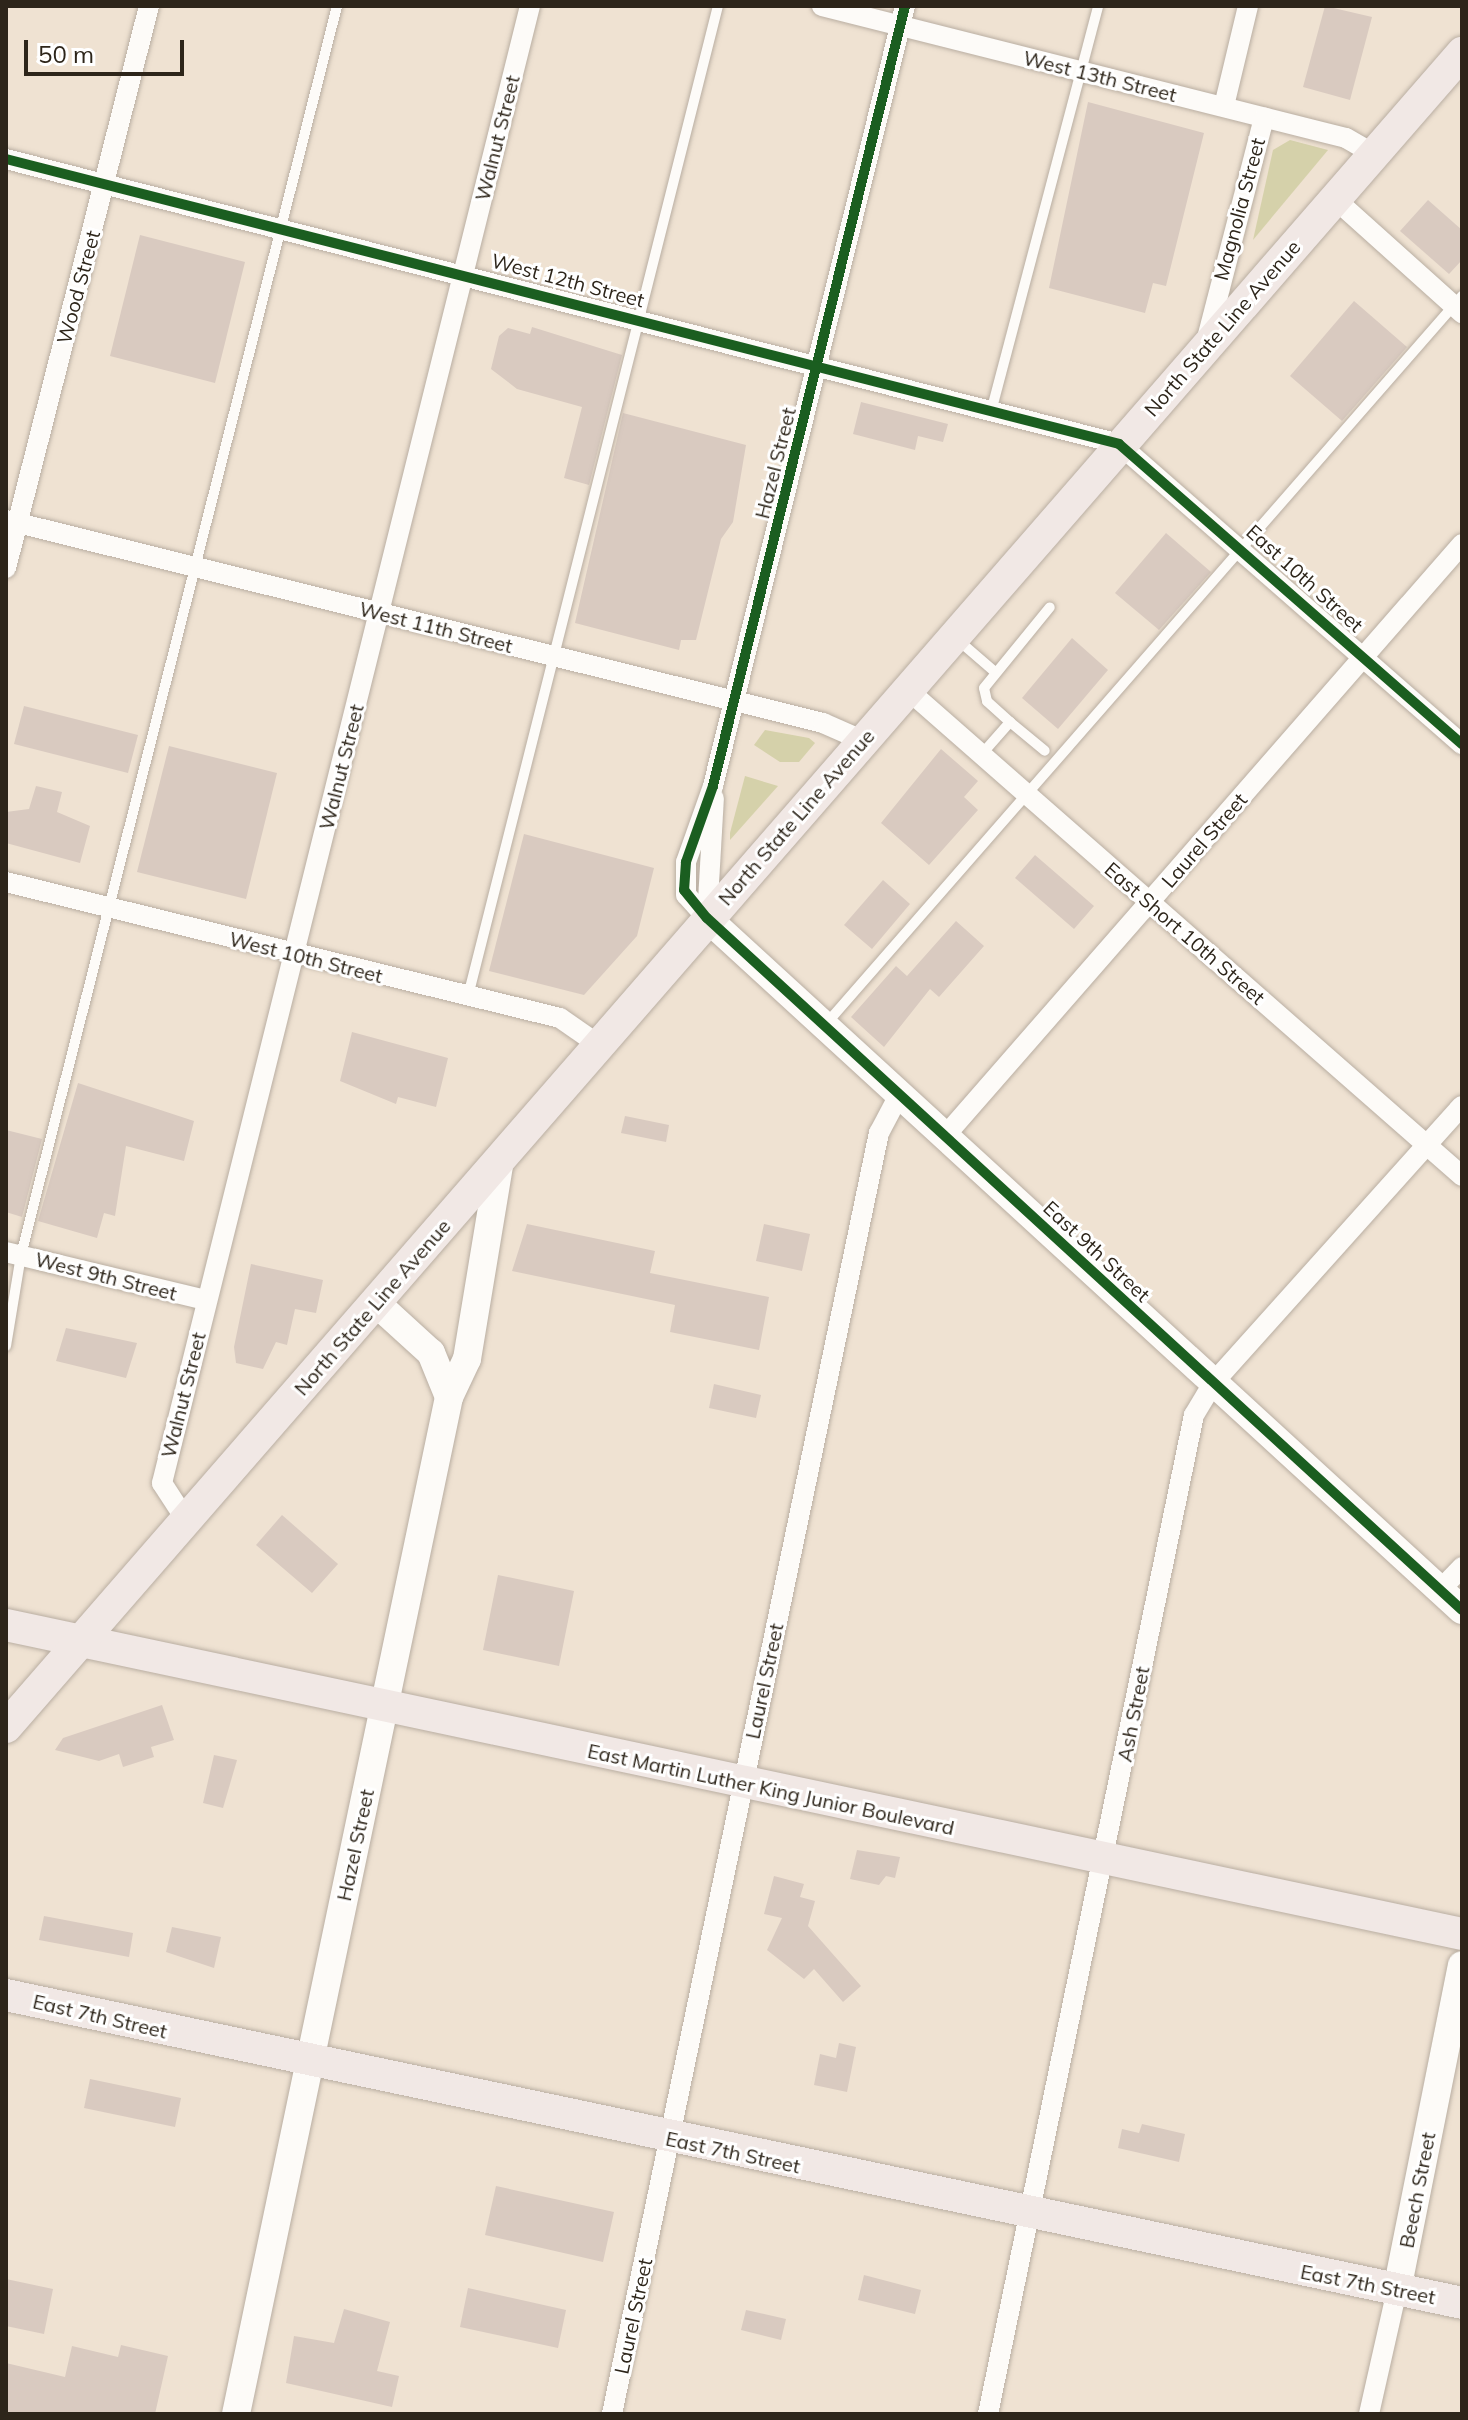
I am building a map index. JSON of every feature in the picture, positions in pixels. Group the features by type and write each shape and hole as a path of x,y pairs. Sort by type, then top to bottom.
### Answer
{"main road":[{"name":"North State Line Avenue","path":"6,1727 1462,53"},
{"name":"East Martin Luther King Junior Boulevard","path":"6,1625 383,1710 742,1782 1462,1934"},
{"name":"East 7th Street","path":"6,1995 1029,2216 1462,2303"}],"street":[{"name":"Wood Street","path":"6,568 11,521 105,184 149,6"},
{"name":"Walnut Street","path":"186,1520 162,1483 530,6"},
{"name":"West 13th Street","path":"822,6 1346,138 1374,154"},
{"name":"Hazel Street","path":"707,918 683,882 713,786 905,6"},
{"path":"1224,106 1248,6"},
{"name":"Magnolia Street","path":"1205,347 1264,118"},
{"name":"West 12th Street","path":"6,159 464,272 992,408 1119,444"},
{"path":"1335,199 1459,305"},
{"name":"East 10th Street","path":"1119,444 1243,547 1462,744"},
{"name":"West 11th Street","path":"11,521 823,723 864,741"},
{"name":"Laurel Street","path":"945,1136 1462,544"},
{"name":"East Short 10th Street","path":"908,690 1462,1176"},
{"name":"West 10th Street","path":"6,882 293,955 560,1018 599,1045"},
{"name":"East 9th Street","path":"707,918 1462,1610"},
{"name":"Laurel Street","path":"612,2414 879,1133 899,1095"},
{"name":"Ash Street","path":"988,2414 1191,1425 1214,1382 1462,1106"},
{"name":"Hazel Street","path":"239,2414 449,1397 467,1359 500,1160"},
{"name":"West 9th Street","path":"13,1253 206,1300"},
{"path":"376,1303 431,1353 449,1397"},
{"path":"1440,1590 1462,1567"},
{"name":"Beech Street","path":"1369,2414 1462,1965"}],"lane":[{"path":"6,1346 13,1253 109,908 337,6"},
{"path":"468,996 718,6"},
{"path":"992,408 1098,6"},
{"path":"824,1025 1459,305"},
{"path":"1045,751 984,695 995,672 1050,607"},
{"path":"954,636 995,672"},
{"path":"981,755 1010,722"}],"shaded area":[{"path":"1290,140 1328,150 1253,240 1273,150"},
{"path":"765,730 809,738 815,743 799,762 780,762 754,745"},
{"path":"745,776 778,786 730,840 730,833"}],"building":[{"path":"1325,6 1372,17 1350,100 1303,87"},
{"path":"1088,102 1204,133 1166,286 1153,283 1145,313 1049,288"},
{"path":"1428,200 1462,230 1462,260 1449,274 1400,231"},
{"path":"140,235 245,262 215,383 110,356"},
{"path":"1354,301 1407,347 1342,421 1290,376"},
{"path":"532,327 622,355 589,485 564,478 582,407 517,389 491,369 499,336 508,328 530,334"},
{"path":"861,402 948,424 943,442 918,436 915,450 853,434"},
{"path":"623,413 746,445 733,522 721,539 696,640 681,640 679,650 575,623"},
{"path":"1166,533 1211,572 1159,630 1115,593"},
{"path":"1072,638 1108,670 1058,729 1022,698"},
{"path":"24,706 138,735 128,773 14,744"},
{"path":"169,746 277,773 246,899 137,872"},
{"path":"941,749 978,781 964,797 978,810 929,865 881,823"},
{"path":"36,786 62,792 57,812 90,826 80,863 6,843 6,812 29,809"},
{"path":"524,834 654,868 637,936 584,995 489,971"},
{"path":"1035,855 1094,906 1074,929 1015,878"},
{"path":"883,880 910,904 872,949 844,925"},
{"path":"956,921 984,946 939,997 930,989 884,1047 851,1017 896,966 907,976"},
{"path":"352,1032 448,1058 436,1107 398,1097 396,1104 340,1081"},
{"path":"78,1083 194,1121 184,1161 126,1146 115,1216 104,1213 97,1238 38,1221"},
{"path":"625,1116 669,1125 666,1142 621,1133"},
{"path":"6,1130 42,1139 22,1217 6,1212"},
{"path":"527,1224 655,1251 650,1273 769,1297 759,1350 670,1332 675,1305 512,1271"},
{"path":"764,1224 810,1234 802,1271 756,1261"},
{"path":"251,1264 323,1280 316,1313 295,1309 287,1345 276,1342 263,1369 236,1363 234,1347"},
{"path":"66,1328 137,1343 126,1378 56,1361"},
{"path":"714,1384 761,1395 756,1418 709,1408"},
{"path":"282,1515 338,1564 312,1593 256,1545"},
{"path":"498,1575 574,1591 559,1666 483,1650"},
{"path":"162,1705 174,1740 151,1747 154,1757 123,1767 119,1754 99,1761 55,1750 63,1738"},
{"path":"214,1755 237,1760 223,1808 203,1803"},
{"path":"857,1850 900,1857 895,1878 886,1876 879,1885 850,1879"},
{"path":"774,1876 804,1884 800,1897 815,1901 808,1926 861,1986 843,2002 814,1969 804,1979 767,1950 782,1918 764,1914"},
{"path":"44,1916 133,1933 129,1957 39,1940"},
{"path":"172,1927 221,1937 214,1968 166,1952"},
{"path":"839,2043 856,2047 847,2092 814,2085 820,2054 836,2058"},
{"path":"90,2079 181,2098 175,2127 84,2108"},
{"path":"1142,2124 1185,2134 1179,2162 1118,2148 1122,2129 1139,2133"},
{"path":"496,2186 614,2212 603,2262 485,2235"},
{"path":"864,2275 921,2290 915,2314 858,2300"},
{"path":"6,2279 53,2289 44,2334 6,2326"},
{"path":"468,2288 566,2310 558,2348 460,2327"},
{"path":"344,2309 390,2322 377,2371 399,2376 392,2407 286,2383 294,2336 334,2343"},
{"path":"746,2310 786,2319 781,2340 741,2330"},
{"path":"121,2345 168,2356 155,2414 6,2414 6,2363 65,2377 72,2346 118,2357"}],"cycle path":[{"path":"905,6 713,786 686,862 684,890 707,918 1462,1610"},
{"path":"6,159 1119,444 1462,744"}]}
